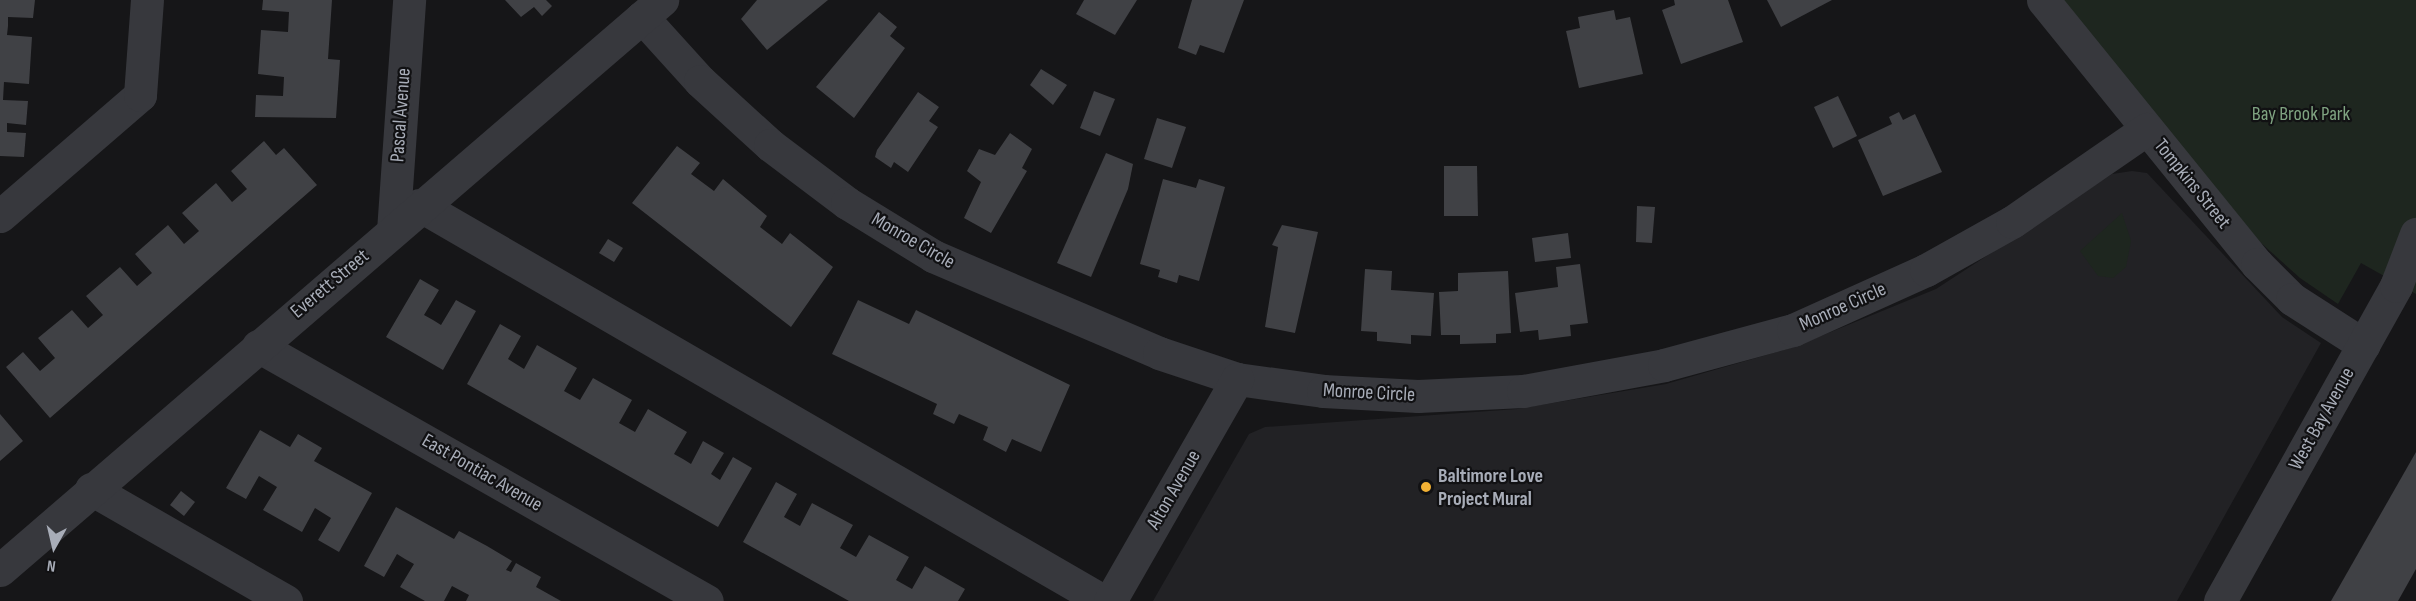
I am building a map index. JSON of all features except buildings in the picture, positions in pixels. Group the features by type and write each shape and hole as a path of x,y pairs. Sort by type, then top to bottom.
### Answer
{"street":[{"path":"0,216 140,95 147,0"},
{"name":"Pascal Avenue","path":"393,231 409,0"},
{"name":"Tompkins Street","path":"2043,0 2147,129 2292,299 2364,345"},
{"name":"Everett Street","path":"0,570 91,489 393,231 419,205 652,9"},
{"name":"Monroe Circle","path":"652,9 700,81 770,145 847,203 933,256 1039,305 1237,379 1406,396 1523,391 1664,365 1792,330 1926,270 2012,222 2147,129"},
{"path":"419,205 1103,601"},
{"name":"West Bay Avenue","path":"2220,601 2396,286 2416,234"},
{"name":"East Pontiac Avenue","path":"258,346 707,601"},
{"name":"Alton Avenue","path":"1110,601 1237,379"},
{"path":"91,489 286,601"}],"shaded area":[{"path":"2132,171 2147,173 2282,317 2321,343 2177,601 1153,601 1249,434 1265,427 1517,409 1666,384 1794,347 1936,289 2112,174"}],"green space":[{"name":"Bay Brook Park","path":"2060,0 2416,0 2416,294 2361,263 2338,304 2300,278 2260,242"},
{"path":"2122,213 2131,241 2126,267 2113,278 2098,276 2080,251"}],"place":[{"name":"Baltimore Love Project Mural","path":"1426,487"}]}
